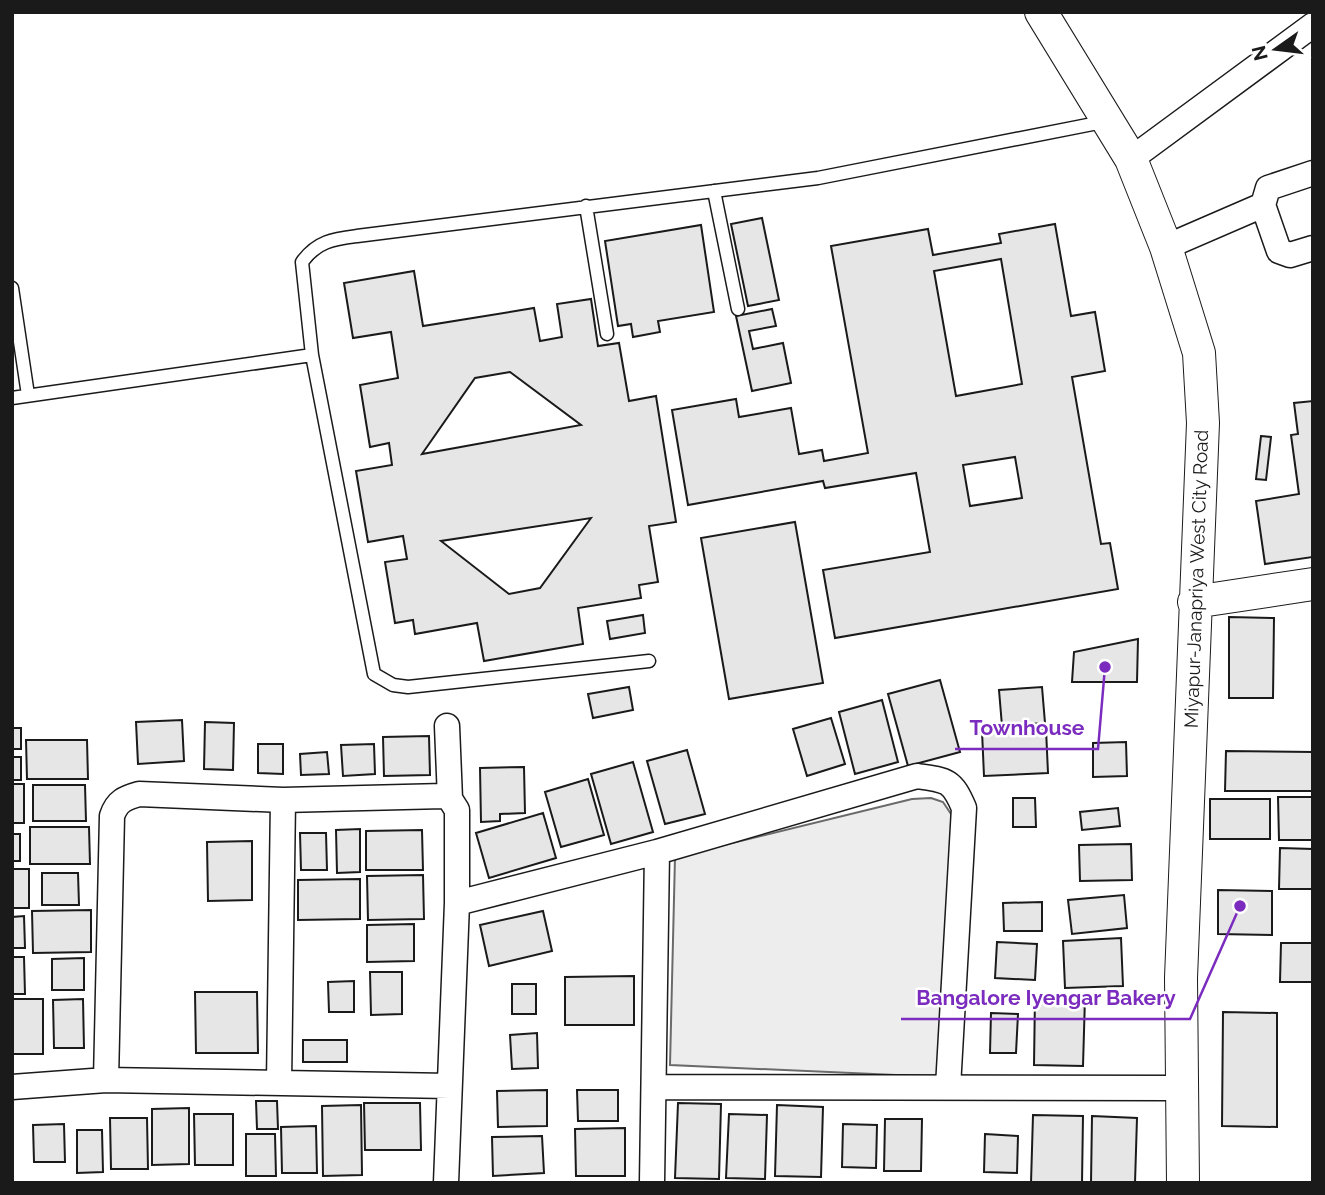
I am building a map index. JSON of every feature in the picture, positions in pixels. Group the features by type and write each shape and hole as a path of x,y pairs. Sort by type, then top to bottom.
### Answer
{"street":[{"name":"Miyapur-Janapriya West City Road","path":"1041,12 1131,159 1166,247 1199,353 1203,423 1194,602 1180,1088 1183,1183"},
{"path":"1131,159 1313,25"},
{"path":"1313,173 1268,188 1263,205 1279,251 1290,255 1313,248"},
{"path":"1166,247 1263,205"},
{"path":"1194,602 1313,584"},
{"path":"446,1183 457,903 457,810 450,799 447,726"},
{"path":"457,903 657,852 917,776 946,780 956,789 964,808 948,1087"},
{"path":"106,1080 115,807 124,798 139,794 283,800 444,796 450,799"},
{"path":"279,1083 283,800"},
{"path":"652,1183 657,852"},
{"path":"12,1087 106,1080 449,1086"},
{"path":"654,1087 1180,1088"}],"lane":[{"path":"649,661 408,687 393,685 374,674 312,355 303,262 312,248 357,236 818,178 1108,121"},
{"path":"714,191 738,309"},
{"path":"586,206 607,334"},
{"path":"12,288 28,395"},
{"path":"12,398 312,355"}],"shaded area":[{"path":"931,798 943,802 957,823 941,1077 670,1065 675,857 912,799"}],"building":[{"path":"762,218 779,300 748,306 731,224"},
{"path":"1055,224 1071,316 1095,312 1105,371 1072,377 1101,544 1110,543 1118,589 835,638 823,570 930,552 916,473 825,488 823,481 688,505 672,410 736,399 739,417 791,408 799,454 822,450 824,461 868,453 831,246 928,229 933,255 1001,243 999,234","holes":["1001,259 1022,384 956,396 934,271","1015,457 1022,498 970,506 963,465"]},
{"path":"701,225 714,312 658,321 660,332 633,337 631,324 618,326 605,241"},
{"path":"414,271 423,326 534,308 540,341 562,337 557,304 591,299 598,346 619,343 629,401 656,396 676,522 649,526 658,582 639,585 641,598 578,608 583,644 484,661 477,623 415,634 413,620 395,623 385,562 407,559 403,536 368,542 356,471 392,465 389,443 370,447 360,385 398,378 391,332 353,338 344,283","holes":["510,372 581,425 422,454 475,378","591,518 540,588 509,594 441,541"]},
{"path":"772,309 776,326 749,331 753,349 783,343 791,383 752,391 736,316"},
{"path":"1313,401 1313,557 1265,564 1256,501 1299,494 1291,435 1298,434 1294,403"},
{"path":"1261,436 1271,437 1266,480 1256,479"},
{"path":"795,522 823,683 729,699 701,538"},
{"path":"643,615 645,633 610,639 607,621"},
{"path":"1229,617 1274,618 1273,698 1229,698"},
{"path":"1138,639 1137,682 1072,682 1074,652"},
{"path":"940,680 960,752 908,766 888,694"},
{"path":"629,687 633,710 593,718 588,694"},
{"path":"1042,687 1045,723 1002,726 999,690"},
{"path":"882,700 898,762 855,774 839,712"},
{"path":"831,718 845,764 807,776 793,729"},
{"path":"182,720 184,761 138,764 136,722"},
{"path":"205,722 234,723 233,770 204,769"},
{"path":"12,728 21,728 21,749 12,749"},
{"path":"1046,729 1048,773 984,776 982,731"},
{"path":"429,736 430,775 384,776 383,737"},
{"path":"26,740 87,740 88,779 27,779"},
{"path":"1126,742 1127,776 1093,777 1093,743"},
{"path":"258,744 283,744 283,774 258,773"},
{"path":"374,744 375,774 343,776 341,745"},
{"path":"687,750 705,814 665,824 647,761"},
{"path":"1226,751 1313,752 1313,791 1225,791"},
{"path":"327,752 329,774 301,775 300,754"},
{"path":"12,757 21,757 21,780 12,780"},
{"path":"633,762 653,832 611,844 591,774"},
{"path":"524,767 525,813 500,814 500,821 481,822 480,768"},
{"path":"588,779 604,835 561,847 545,792"},
{"path":"12,784 24,784 24,823 12,823"},
{"path":"33,785 85,785 86,821 33,821"},
{"path":"1278,797 1313,797 1313,840 1279,840"},
{"path":"1013,798 1035,798 1036,827 1013,827"},
{"path":"1210,799 1270,799 1270,839 1210,839"},
{"path":"1118,808 1120,826 1082,830 1080,812"},
{"path":"543,813 556,858 489,878 476,833"},
{"path":"30,827 89,827 90,864 30,864"},
{"path":"360,829 360,872 337,873 336,830"},
{"path":"422,830 423,870 366,870 366,831"},
{"path":"300,833 326,833 327,870 301,870"},
{"path":"12,834 20,834 20,861 12,861"},
{"path":"252,841 252,900 208,901 207,842"},
{"path":"1131,844 1132,880 1080,881 1079,845"},
{"path":"1280,848 1313,849 1313,889 1279,889"},
{"path":"12,869 29,869 29,908 12,908"},
{"path":"42,873 78,873 79,905 42,905"},
{"path":"423,875 424,919 368,920 367,876"},
{"path":"360,879 360,919 298,920 298,880"},
{"path":"1218,890 1272,891 1272,935 1218,934"},
{"path":"1124,895 1127,928 1072,934 1068,900"},
{"path":"1042,902 1042,931 1004,931 1003,903"},
{"path":"91,910 91,952 33,953 32,911"},
{"path":"543,911 552,951 489,966 480,925"},
{"path":"24,916 25,948 12,948 12,917"},
{"path":"414,924 414,961 367,962 367,925"},
{"path":"1121,938 1123,986 1065,988 1063,941"},
{"path":"997,942 1037,944 1035,980 995,978"},
{"path":"1281,943 1313,943 1313,982 1280,982"},
{"path":"12,957 24,957 25,994 12,994"},
{"path":"84,958 84,990 52,990 52,959"},
{"path":"370,972 402,972 402,1014 371,1015"},
{"path":"634,976 634,1025 565,1025 565,977"},
{"path":"354,981 354,1012 329,1012 328,982"},
{"path":"512,984 536,984 536,1014 512,1014"},
{"path":"195,992 257,992 258,1053 196,1053"},
{"path":"1035,995 1085,997 1083,1066 1034,1065"},
{"path":"13,999 43,999 43,1054 13,1054"},
{"path":"83,999 84,1048 54,1048 53,1000"},
{"path":"1223,1012 1277,1013 1277,1127 1222,1126"},
{"path":"991,1013 1018,1014 1016,1053 990,1053"},
{"path":"537,1033 538,1068 512,1069 510,1035"},
{"path":"303,1040 347,1040 347,1062 303,1062"},
{"path":"547,1090 547,1126 498,1127 497,1091"},
{"path":"577,1090 618,1090 618,1121 578,1121"},
{"path":"256,1101 277,1101 278,1129 257,1129"},
{"path":"364,1103 420,1103 421,1150 365,1150"},
{"path":"678,1103 721,1104 719,1179 675,1178"},
{"path":"361,1105 362,1175 323,1176 322,1106"},
{"path":"777,1105 823,1107 821,1177 775,1176"},
{"path":"189,1108 189,1164 152,1165 152,1109"},
{"path":"194,1114 233,1114 233,1165 195,1165"},
{"path":"729,1114 767,1115 765,1179 726,1178"},
{"path":"1033,1115 1083,1116 1082,1183 1031,1183"},
{"path":"1092,1116 1137,1118 1135,1183 1091,1183"},
{"path":"110,1118 147,1118 148,1169 111,1169"},
{"path":"885,1119 922,1119 921,1171 884,1171"},
{"path":"64,1124 65,1162 34,1162 33,1125"},
{"path":"843,1124 877,1125 876,1168 842,1167"},
{"path":"316,1126 317,1173 282,1173 281,1127"},
{"path":"625,1128 625,1176 576,1176 575,1129"},
{"path":"77,1130 102,1130 103,1172 77,1173"},
{"path":"246,1134 275,1134 276,1176 246,1176"},
{"path":"985,1134 1018,1136 1017,1173 984,1172"},
{"path":"542,1136 544,1173 493,1176 492,1137"}],"place":[{"name":"Townhouse","path":"1105,667"},
{"name":"Bangalore Iyengar Bakery","path":"1240,906"}]}
